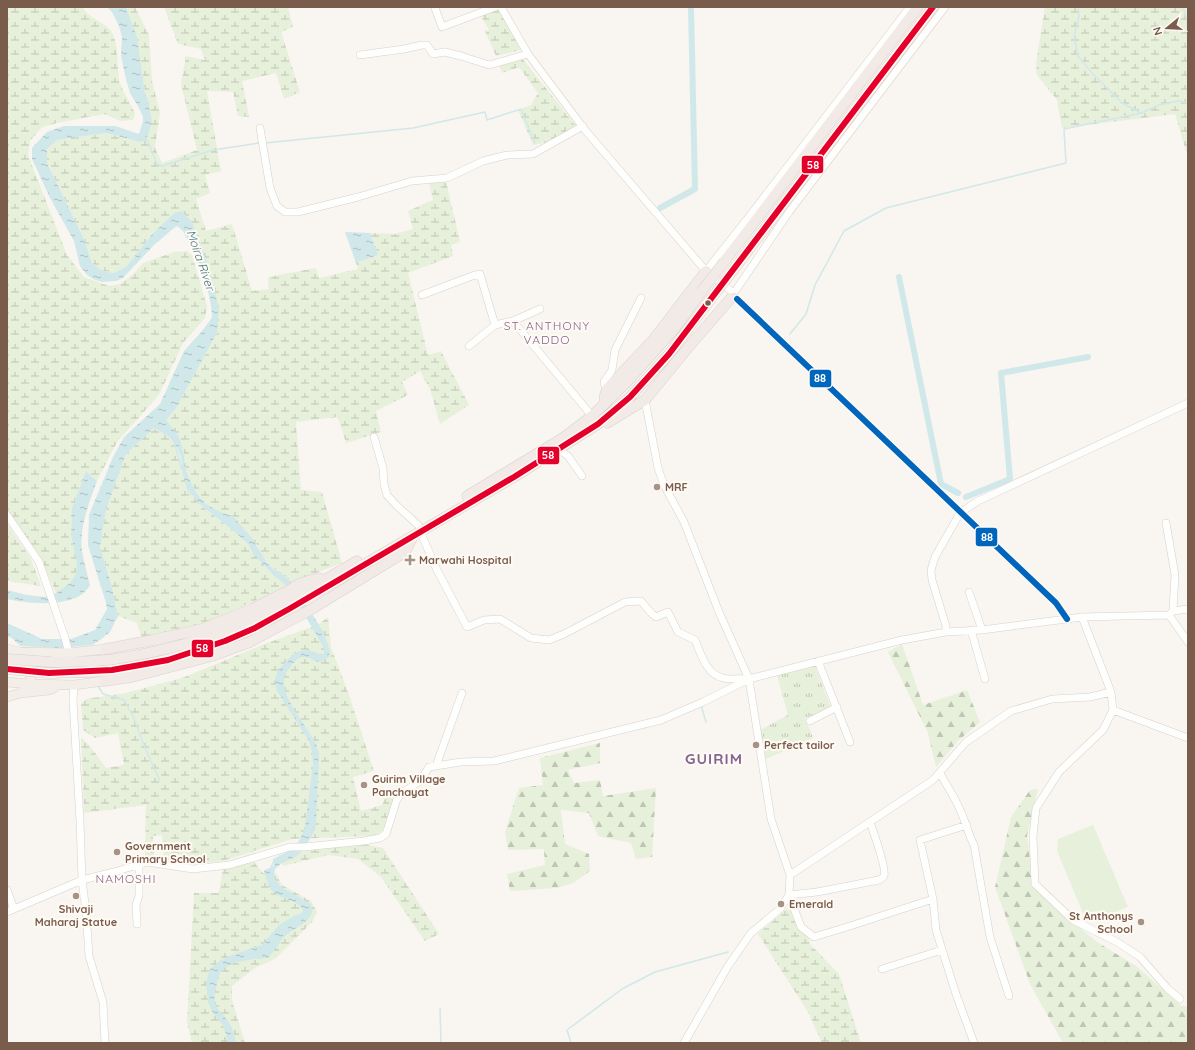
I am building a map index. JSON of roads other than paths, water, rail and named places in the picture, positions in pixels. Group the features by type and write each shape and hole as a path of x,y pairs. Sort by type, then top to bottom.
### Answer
{"highway":[{"path":"7,669 49,673 112,670 168,660 225,641 256,628 417,531 563,438 592,416 627,382 675,328 918,7"},
{"path":"7,658 51,662 84,662 115,659 166,649 222,631 250,620 417,531 514,477 598,424 630,397 669,354 933,7"},
{"path":"604,404 606,390 654,340 706,271"},
{"path":"598,424 610,421 645,400 734,294"},
{"path":"104,681 132,678 212,656 250,642 310,610 405,552 417,531"},
{"path":"106,648 153,640 202,629 252,609 301,583 332,575"}],"main road":[{"path":"7,650 20,652 88,651 106,648"},
{"path":"21,693 30,684 33,652"},
{"path":"7,682 69,685 104,681"},
{"path":"7,697 21,693 50,690 69,685"}],"street":[{"path":"435,8 442,26 495,7"},
{"path":"501,7 528,54 583,126 706,271 734,294 960,513 1056,603 1067,619"},
{"path":"706,271 910,7"},
{"path":"734,294 789,212 945,7"},
{"path":"360,55 427,45 433,54 445,52 489,65 528,54"},
{"path":"260,128 270,188 277,206 285,212 298,212 358,197 412,181 447,178 482,161 506,154 533,154 583,126"},
{"path":"422,295 480,274 495,325"},
{"path":"606,390 604,382 612,370 615,350 641,298"},
{"path":"469,346 495,325 513,321 540,309"},
{"path":"513,321 592,416"},
{"path":"645,400 658,468 664,485 684,522 749,679 771,820 790,875 789,895 801,927 814,937 933,899"},
{"path":"946,632 946,626 932,580 931,570 935,557 960,513 978,501 1188,403"},
{"path":"374,437 383,468 384,484 387,495 417,531 467,627 484,620 500,619 531,638 549,640 564,634 625,602 641,601 652,614 656,616 668,612 678,632 695,640 702,658 711,672 723,678 749,679"},
{"path":"558,450 568,456 582,476"},
{"path":"7,515 39,562 69,651"},
{"path":"1166,523 1175,575 1171,613 1188,642"},
{"path":"969,592 982,630"},
{"path":"7,890 10,911 82,880 148,862 193,869 229,865 290,847 364,841 380,838 386,834 397,800 404,791 420,781 429,767 461,762 494,761 661,720 703,702 749,679 879,646 946,632 982,630 1082,617 1171,613 1188,609"},
{"path":"1082,617 1111,692 1114,710 1103,730 1059,772 1036,808 1033,836 1035,884 1073,920 1117,942 1140,957 1168,989 1180,999"},
{"path":"971,630 985,679"},
{"path":"818,661 850,742"},
{"path":"69,685 73,700 82,880 89,956 103,1002 105,1043"},
{"path":"790,875 934,780 966,742 1011,711 1052,699 1090,697 1111,692"},
{"path":"436,766 462,693"},
{"path":"810,721 837,708"},
{"path":"1114,710 1188,738"},
{"path":"940,774 960,808 969,836 974,846 990,937 1009,996"},
{"path":"789,895 817,892 879,880 883,877 883,862 870,822"},
{"path":"966,825 920,840 933,899 936,930 956,994 974,1043"},
{"path":"137,924 136,905 139,896 138,865"},
{"path":"684,1043 728,966 751,933 780,909 789,895"},
{"path":"882,969 942,950"}],"water":[{"name":"Moira River","path":"107,7 126,8 137,37 145,93 148,100 152,122 146,141 140,142 106,133 57,140 47,149 47,163 84,239 92,263 101,270 113,273 126,267 153,233 174,213 182,211 192,222 210,270 219,310 217,333 175,410 166,420 179,436 186,470 198,495 205,503 216,510 234,517 252,538 267,563 292,582 324,633 330,651 329,657 323,661 318,662 301,657 295,661 284,678 284,686 287,695 295,712 315,742 319,754 316,826 312,836 301,852 296,857 282,863 275,869 274,875 281,887 311,904 311,915 304,923 288,933 269,956 235,963 220,973 215,1000 217,1008 226,1018 234,1033 236,1043 228,1043 222,1024 213,1013 208,1002 206,983 210,969 221,960 262,945 279,925 302,913 303,910 298,904 273,892 268,884 264,871 274,865 273,859 289,851 297,844 305,827 313,764 312,752 309,741 277,691 275,679 278,670 293,654 299,651 309,650 316,653 324,653 324,649 316,634 287,586 274,576 253,554 249,545 198,503 186,485 183,476 181,457 177,447 169,437 154,428 126,454 106,510 100,547 112,587 118,616 110,632 92,645 60,648 20,646 12,638 7,636 7,623 42,639 71,639 95,630 107,609 88,545 89,515 113,457 124,437 160,404 184,351 202,331 212,316 204,273 183,231 177,226 154,245 123,278 116,281 102,282 87,275 80,266 74,241 50,198 32,159 32,148 47,132 64,126 115,126 139,134 143,117 130,93 126,79 121,56 122,37 119,26 112,12"},
{"path":"345,232 370,233 378,255 356,263"},
{"path":"86,471 97,481 85,515 81,542 90,585 84,593 75,598 64,601 40,603 7,599 7,590 27,595 45,597 56,593 70,583 76,574 77,564 71,535 72,508"}],"waterway":[{"path":"660,208 695,189 691,7"},
{"path":"1078,7 1079,16 1074,36 1078,56 1092,73 1122,103 1141,113 1159,105 1178,101 1188,103"},
{"path":"1183,7 1188,23"},
{"path":"265,143 413,128 485,112 487,120 521,109 535,143"},
{"path":"790,334 806,314 815,285 844,231 886,208 1066,163 1064,129 1141,113"},
{"path":"146,137 157,164 162,166 213,150 259,143"},
{"path":"899,277 941,484 958,493"},
{"path":"966,497 1010,479 1001,373 1088,357"},
{"path":"175,445 182,470"},
{"path":"187,487 189,492 193,495"},
{"path":"273,570 282,574 283,576"},
{"path":"98,686 103,694 124,700 132,714 160,781"},
{"path":"701,705 706,722"},
{"path":"270,869 274,861"},
{"path":"571,1043 567,1030 622,989 655,972 728,952"},
{"path":"440,1008 441,1043"}],"place":[{"name":"MRF","path":"657,487"},
{"name":"Marwahi Hospital","path":"410,560"},
{"name":"Perfect tailor","path":"756,745"},
{"name":"Guirim Village Panchayat","path":"364,785"},
{"name":"Government Primary School","path":"117,852"},
{"name":"Shivaji Maharaj Statue","path":"76,896"},
{"name":"Emerald","path":"781,904"},
{"name":"St Anthonys School","path":"1141,922"}],"district":[{"name":"ST. ANTHONY VADDO","path":"547,332"},
{"name":"GUIRIM","path":"714,758"},
{"name":"NAMOSHI","path":"126,878"}]}
